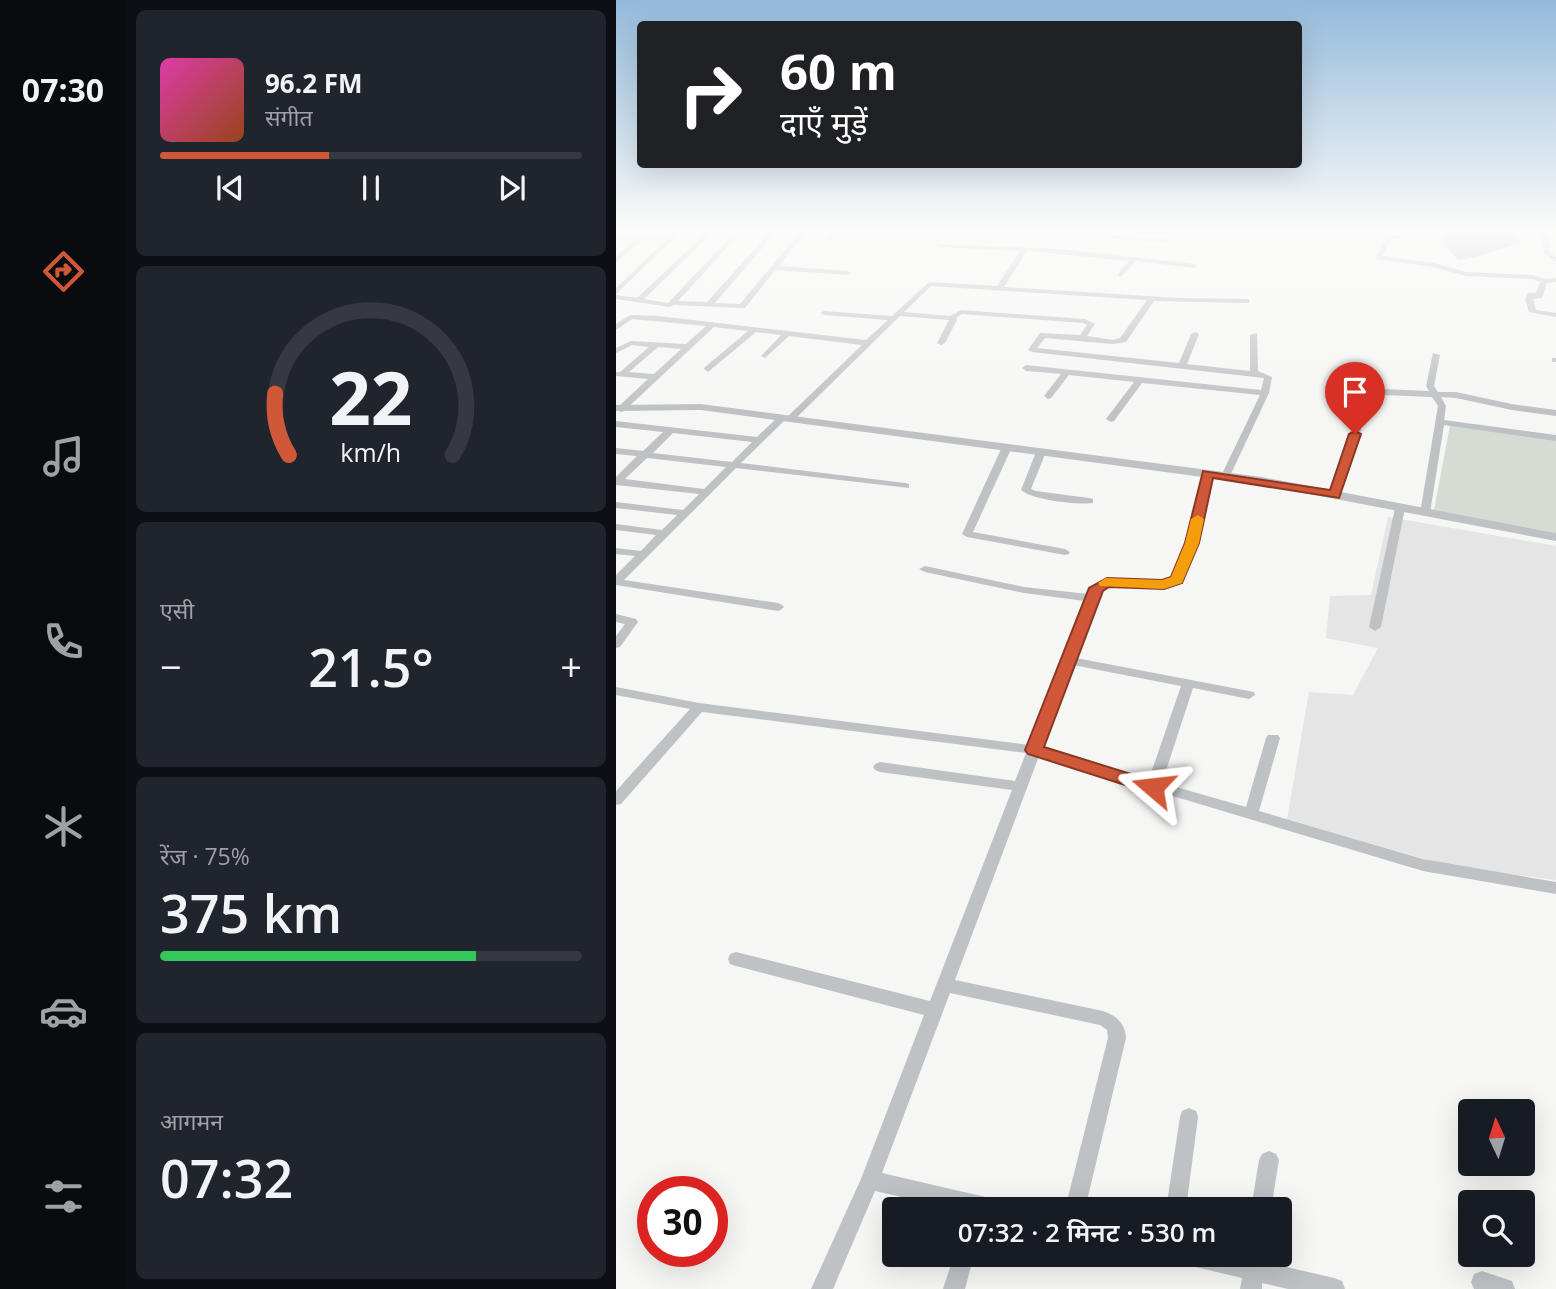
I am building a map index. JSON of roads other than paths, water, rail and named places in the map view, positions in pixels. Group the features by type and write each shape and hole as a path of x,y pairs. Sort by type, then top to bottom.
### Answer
{"street":[{"path":"620,291 639,300 741,309 754,300"},
{"path":"639,300 648,291"},
{"path":"658,318 683,291"},
{"path":"709,305 721,291"},
{"path":"741,309 755,291"},
{"path":"616,581 759,440 922,291"},
{"path":"1047,291 1246,301"},
{"path":"1541,291 1539,296 1531,295 1531,310 1556,315"},
{"path":"1152,298 1123,340 1113,342 1044,335 1032,350 1254,373 1268,377 1265,393 1226,476"},
{"path":"824,313 951,318 961,312 1091,323 1082,338"},
{"path":"616,328 630,317 713,324 727,322 755,329 868,343"},
{"path":"941,343 953,320 951,318"},
{"path":"619,408 713,324"},
{"path":"708,369 755,329"},
{"path":"765,356 787,333"},
{"path":"1182,367 1195,334"},
{"path":"1254,335 1254,373"},
{"path":"616,351 631,343 688,347"},
{"path":"619,374 656,345"},
{"path":"1425,513 1442,406 1430,386 1436,355"},
{"path":"1026,368 1265,393"},
{"path":"1048,396 1067,372"},
{"path":"619,374 656,377"},
{"path":"1111,419 1140,380"},
{"path":"1335,495 1356,430 1356,393 1462,396 1556,413"},
{"path":"619,408 701,407 1226,476 1556,537"},
{"path":"1440,422 1556,438"},
{"path":"616,424 759,440"},
{"path":"616,481 671,430"},
{"path":"1006,447 967,534 1065,552"},
{"path":"616,451 905,486"},
{"path":"1041,452 1026,490 1034,494 1089,501"},
{"path":"822,1289 870,1180 1096,588 1107,582 1164,585 1177,580 1192,543 1207,474"},
{"path":"616,481 705,492"},
{"path":"616,505 683,513"},
{"path":"1375,627 1399,508"},
{"path":"616,527 663,533"},
{"path":"616,551 642,554"},
{"path":"925,569 1024,590 1093,597"},
{"path":"616,581 778,607"},
{"path":"616,618 632,622 616,644"},
{"path":"1068,660 1250,695"},
{"path":"1153,787 1188,683"},
{"path":"616,691 699,707 1034,750 1423,865 1556,888"},
{"path":"616,800 699,707"},
{"path":"1251,815 1273,738"},
{"path":"880,767 1020,786"},
{"path":"736,959 935,1010"},
{"path":"944,985 1103,1018 1113,1023 1117,1038 1078,1197"},
{"path":"1178,1197 1189,1117"},
{"path":"1263,1197 1269,1160"},
{"path":"870,1180 939,1197"},
{"path":"954,1289 960,1267"},
{"path":"1253,1271 1334,1289"},
{"path":"1482,1282 1504,1289"}]}
